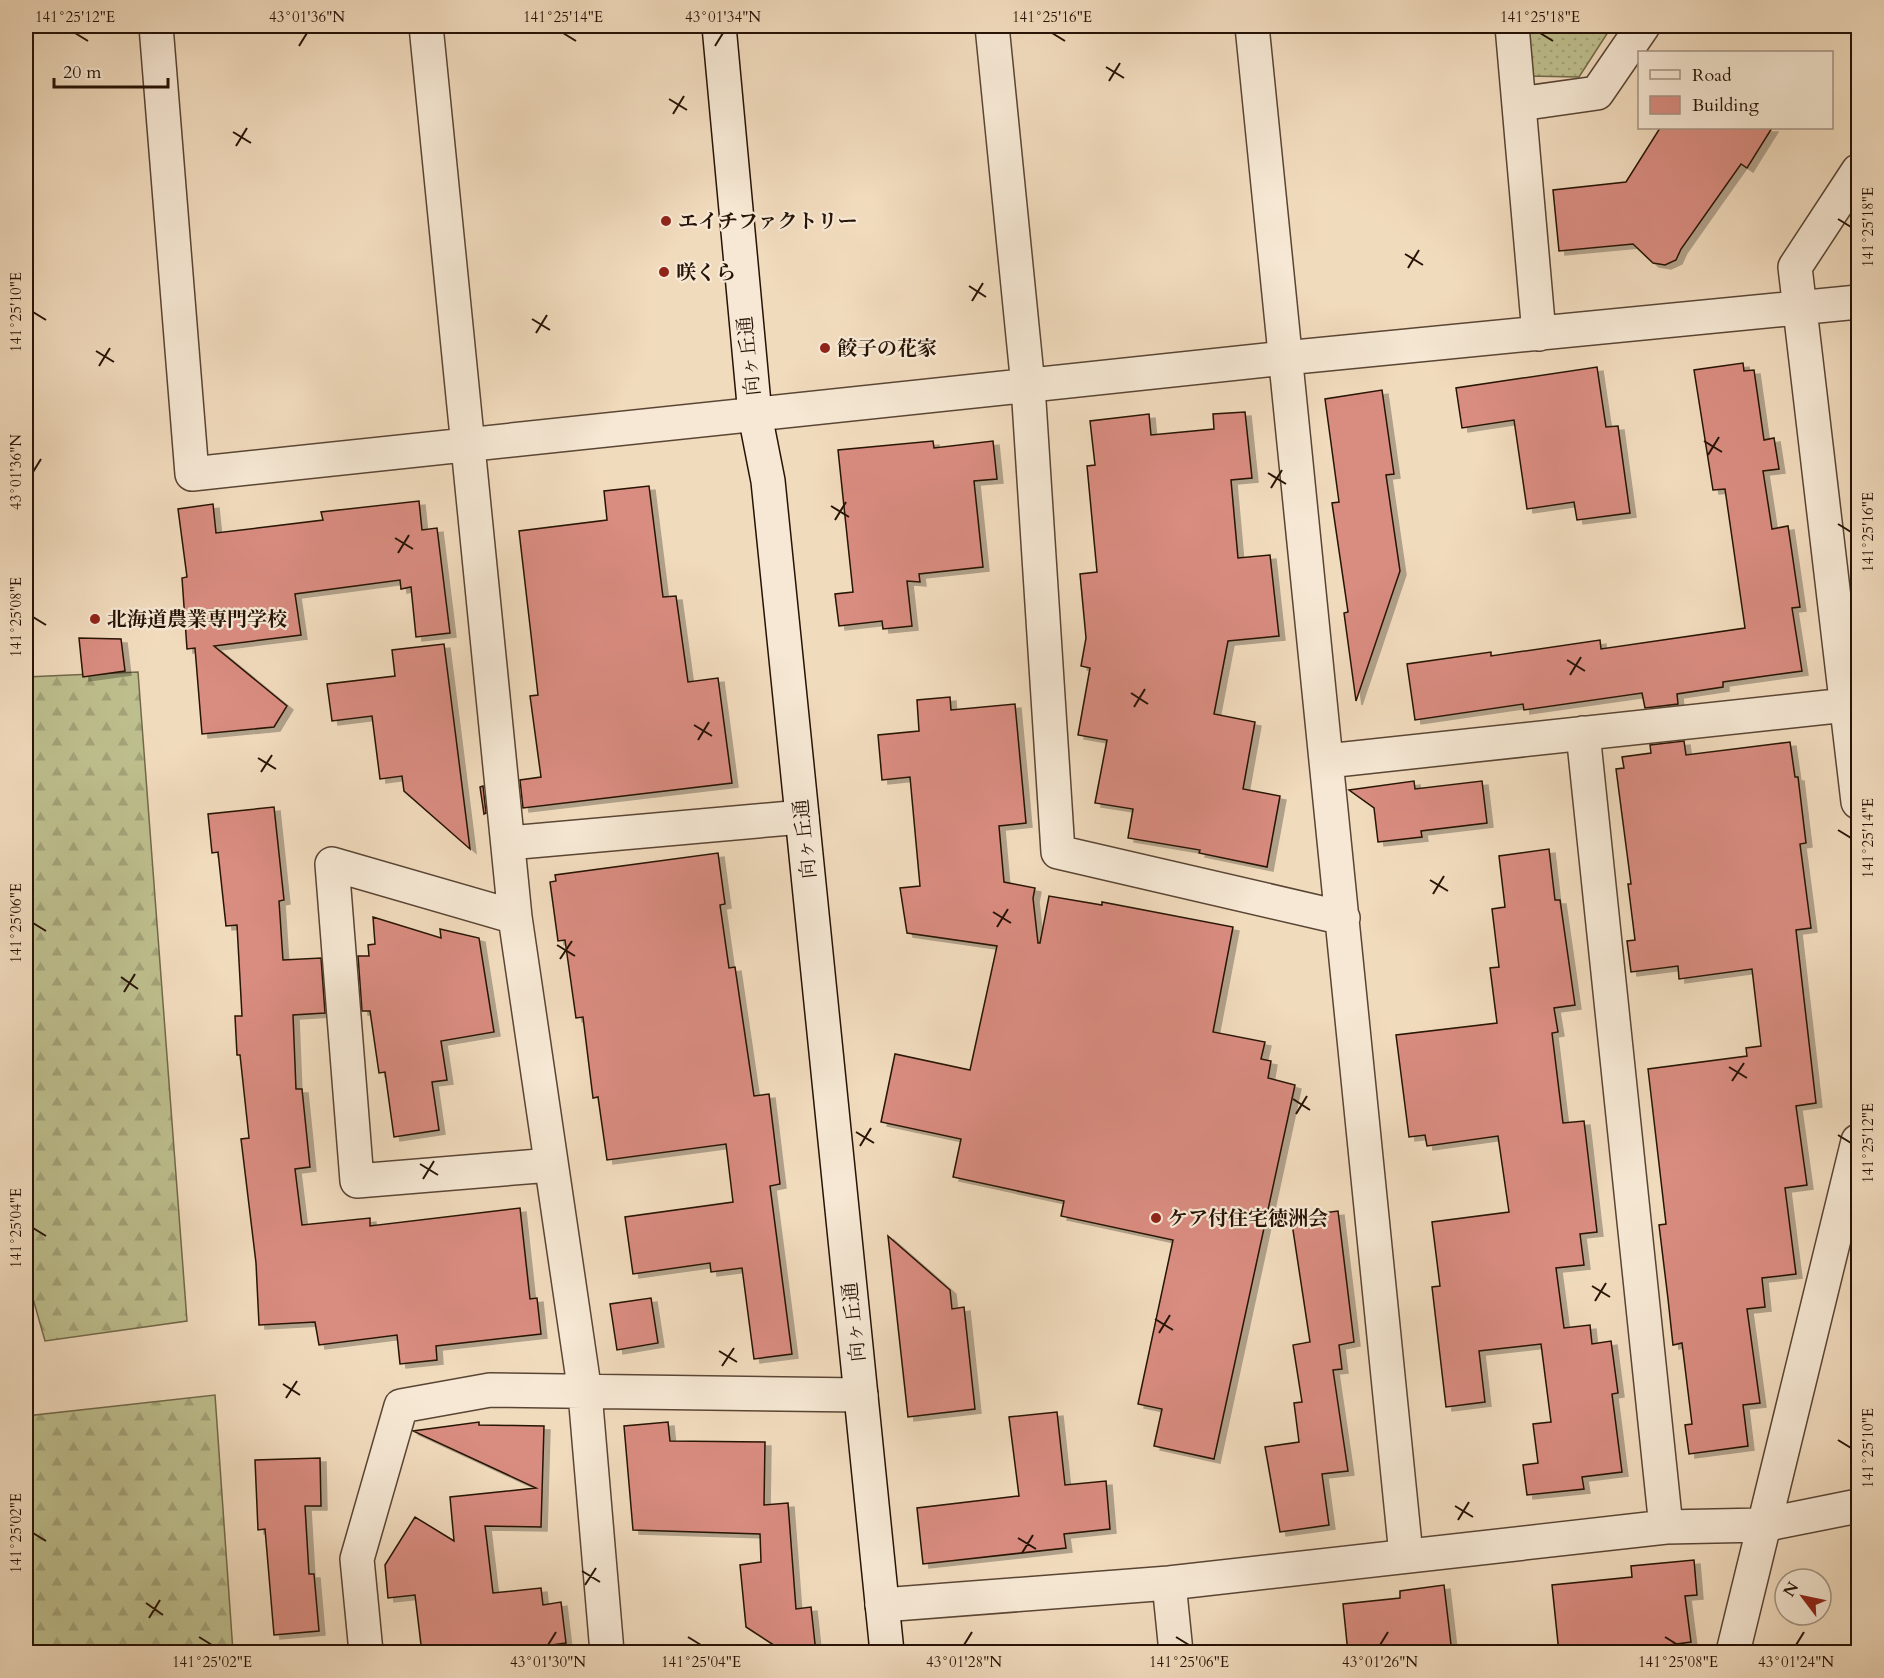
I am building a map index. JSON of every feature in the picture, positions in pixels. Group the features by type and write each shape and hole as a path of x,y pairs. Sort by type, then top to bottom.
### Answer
{"street":[{"path":"156,26 192,474 1285,358 1858,302"},
{"path":"426,26 515,917 585,1393 607,1653"},
{"name":"向ヶ丘通","path":"719,26 755,415 768,481 887,1653"},
{"path":"992,26 1028,386 1058,852 1343,918"},
{"path":"1252,26 1406,1555"},
{"path":"1512,26 1539,334"},
{"path":"1519,104 1597,93 1643,26"},
{"path":"1858,171 1795,267 1858,801"},
{"path":"1327,761 1846,705"},
{"path":"1583,733 1666,1527"},
{"path":"508,843 802,817"},
{"path":"515,917 332,864 357,1181 551,1165"},
{"path":"1733,1653 1858,1142"},
{"path":"366,1653 357,1559 400,1406 490,1390 861,1395"},
{"path":"882,1605 1169,1583 1666,1527 1763,1525 1858,1506"},
{"path":"1169,1583 1176,1653"}],"green space":[{"path":"1522,26 1612,26 1579,77 1526,76"},
{"path":"138,672 187,1321 45,1341 26,1274 26,677"},
{"path":"215,1395 233,1652 26,1652 26,1416"}],"building":[{"path":"1659,129 1771,129 1747,168 1741,164 1681,249 1676,260 1665,265 1653,263 1633,244 1559,251 1553,190 1626,182"},
{"path":"1743,363 1744,371 1754,370 1764,440 1774,438 1779,469 1763,471 1772,529 1788,526 1800,607 1792,608 1802,671 1723,682 1723,687 1677,694 1678,704 1645,708 1642,693 1524,710 1523,704 1415,720 1407,664 1491,652 1491,656 1600,640 1601,649 1745,628 1725,489 1713,490 1694,370"},
{"path":"1597,367 1606,427 1618,426 1630,513 1577,520 1574,502 1527,509 1514,420 1462,428 1456,388"},
{"path":"1382,390 1394,474 1386,475 1400,571 1356,701 1344,613 1348,612 1332,503 1339,502 1325,399"},
{"path":"1245,412 1252,478 1231,480 1238,558 1270,555 1279,636 1228,641 1214,714 1255,722 1243,789 1280,796 1267,867 1199,853 1200,850 1128,838 1133,809 1095,803 1107,740 1078,735 1090,668 1081,666 1086,638 1080,574 1097,572 1087,466 1095,465 1090,421 1149,414 1151,435 1214,429 1213,414"},
{"path":"933,441 934,448 993,441 997,479 974,481 983,567 919,574 920,582 907,581 912,626 883,629 882,621 839,626 835,594 853,592 838,450"},
{"path":"649,486 663,597 676,596 688,682 718,678 732,783 523,808 520,780 541,777 530,696 538,695 519,531 607,520 604,491"},
{"path":"419,501 422,530 437,528 450,633 416,637 411,587 401,589 400,580 295,594 301,635 214,646 287,706 274,727 202,734 195,648 187,649 182,578 187,577 178,509 213,504 216,533 323,520 321,512"},
{"path":"79,638 121,639 125,671 83,677"},
{"path":"444,644 470,849 404,791 402,776 380,779 372,716 332,721 327,684 395,676 392,650"},
{"path":"950,697 951,710 1015,704 1026,823 999,826 1004,882 1035,888 1033,898 1038,943 1040,943 1049,896 1102,905 1102,902 1233,927 1213,1032 1265,1042 1261,1059 1271,1061 1268,1078 1295,1085 1214,1459 1154,1446 1162,1409 1138,1404 1173,1240 1061,1216 1064,1201 953,1177 961,1139 881,1122 895,1054 970,1070 997,946 907,933 900,888 920,886 910,777 882,780 878,735 919,731 917,700"},
{"path":"1684,741 1686,755 1790,742 1795,777 1798,777 1806,843 1800,844 1811,928 1796,930 1816,1103 1796,1106 1807,1185 1785,1188 1796,1274 1762,1278 1765,1307 1747,1309 1760,1403 1743,1405 1748,1446 1689,1454 1685,1425 1692,1424 1682,1343 1673,1345 1659,1225 1666,1224 1648,1069 1747,1056 1746,1048 1761,1046 1752,969 1679,979 1678,966 1631,972 1627,941 1635,940 1628,884 1631,884 1616,769 1624,768 1622,757 1651,753 1650,745"},
{"path":"1414,781 1415,789 1482,781 1487,823 1421,831 1422,837 1378,842 1374,808 1349,790"},
{"path":"483,786 486,813 484,814 480,787"},
{"path":"274,807 284,900 279,901 283,960 321,958 325,1013 293,1015 296,1089 302,1089 310,1167 295,1169 302,1225 370,1218 370,1226 520,1208 530,1299 537,1298 541,1334 436,1346 437,1360 400,1364 397,1335 319,1345 315,1322 259,1325 256,1263 241,1139 249,1138 240,1055 237,1055 235,1016 242,1016 237,925 226,926 218,852 212,853 208,814"},
{"path":"1549,849 1555,900 1560,900 1575,1005 1554,1008 1558,1032 1552,1033 1563,1123 1584,1121 1597,1232 1580,1234 1584,1265 1556,1268 1564,1328 1590,1325 1592,1344 1611,1341 1618,1393 1612,1394 1622,1472 1582,1477 1584,1489 1527,1495 1523,1465 1538,1463 1533,1424 1551,1422 1541,1344 1479,1351 1485,1402 1446,1407 1432,1287 1440,1286 1432,1222 1509,1212 1498,1136 1427,1146 1425,1135 1409,1137 1396,1035 1497,1023 1490,968 1499,967 1492,909 1505,907 1499,856"},
{"path":"718,853 725,904 720,905 729,968 735,967 754,1096 769,1094 780,1184 770,1186 792,1354 754,1359 742,1268 711,1272 710,1263 633,1274 625,1217 733,1202 726,1144 607,1160 598,1097 593,1098 583,1017 576,1018 565,940 558,941 550,882 556,881 555,875"},
{"path":"373,917 441,938 440,929 479,938 494,1032 441,1041 447,1080 432,1082 439,1130 394,1137 385,1072 379,1073 370,1011 362,1011 358,956 369,956 368,945 375,944"},
{"path":"1338,1211 1354,1342 1339,1345 1342,1369 1333,1370 1348,1471 1322,1474 1329,1525 1280,1532 1265,1447 1299,1442 1294,1403 1302,1402 1293,1345 1310,1342 1291,1217"},
{"path":"888,1236 950,1290 952,1309 964,1307 975,1409 908,1417"},
{"path":"651,1298 658,1343 617,1350 610,1304"},
{"path":"1057,1412 1065,1485 1106,1481 1110,1529 1064,1534 1066,1548 923,1564 917,1508 1019,1496 1009,1417"},
{"path":"479,1422 479,1425 544,1426 541,1527 485,1526 493,1593 541,1588 543,1605 561,1602 566,1643 493,1653 422,1653 415,1595 388,1598 385,1565 415,1517 454,1541 450,1497 536,1488 413,1431"},
{"path":"668,1422 670,1441 765,1442 764,1505 788,1503 796,1609 811,1607 816,1653 786,1653 746,1627 740,1565 761,1562 760,1534 633,1530 624,1426"},
{"path":"320,1458 321,1506 305,1506 309,1574 314,1574 319,1631 274,1635 265,1529 258,1530 255,1460"},
{"path":"1694,1560 1697,1595 1685,1596 1691,1642 1610,1653 1559,1653 1552,1585 1632,1577 1631,1566"},
{"path":"1444,1585 1452,1653 1348,1653 1343,1604 1400,1598 1400,1591"}],"place":[{"name":"エイチファクトリー","path":"666,221"},
{"name":"咲くら","path":"664,272"},
{"name":"餃子の花家","path":"825,348"},
{"name":"北海道農業専門学校","path":"95,619"},
{"name":"ケア付住宅徳洲会","path":"1156,1218"}]}
